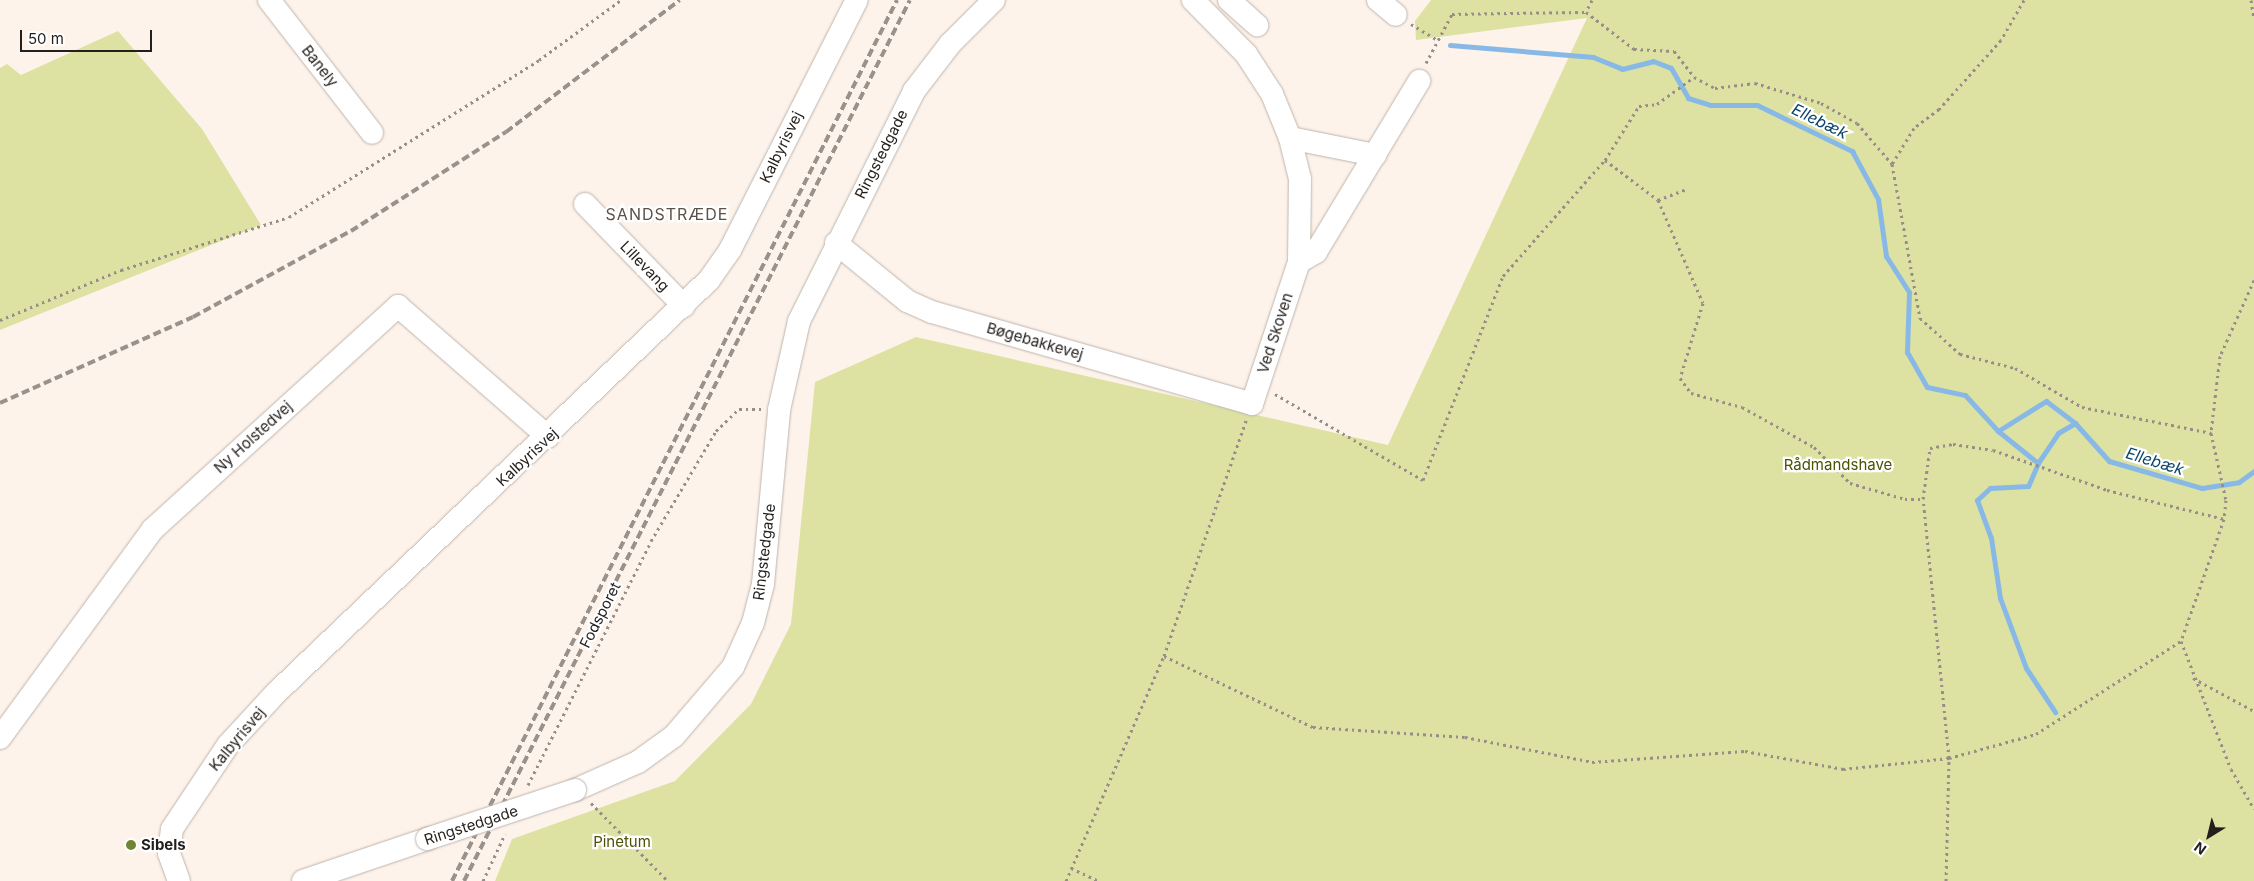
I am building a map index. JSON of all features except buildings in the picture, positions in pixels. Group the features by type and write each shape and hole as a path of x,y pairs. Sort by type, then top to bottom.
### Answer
{"street":[{"name":"Banely","path":"269,0 372,133"},
{"name":"Kalbyrisvej","path":"179,881 169,854 172,829 228,745 276,693 684,306 730,250 857,0"},
{"name":"Ringstedgade","path":"303,881 575,790 638,762 674,736 733,667 753,623 763,584 779,410 789,349 836,243 914,91 950,44 994,0"},
{"name":"Ved Skoven","path":"1193,0 1246,54 1272,94 1290,138 1303,221 1299,262 1255,394"},
{"path":"1229,0 1257,25"},
{"path":"1378,0 1396,15"},
{"path":"1299,262 1316,252 1419,81"},
{"path":"1290,138 1375,155"},
{"name":"Lillevang","path":"585,204 684,306"},
{"name":"Bøgebakkevej","path":"836,243 907,301 932,312 1255,394"},
{"name":"Ny Holstedvej","path":"0,738 152,530 398,306 548,437"}],"path":[{"path":"0,320 121,270 289,217 539,60 620,0"},
{"path":"1586,12 1592,0"},
{"path":"1892,164 1914,128 1939,109 2001,40 2024,0"},
{"path":"2251,0 2254,19"},
{"path":"1419,81 1436,40 1452,14 1586,12 1634,49 1674,51 1694,77 1715,88 1755,83 1822,103 1857,123 1892,164 1920,318 1960,354 2015,368 2082,407 2211,433"},
{"path":"1396,15 1436,40"},
{"path":"1066,881 1164,656 1255,394 1423,480 1503,276 1605,160 1639,106 1657,104 1672,91 1694,77"},
{"path":"1605,160 1658,200 1703,303 1680,378 1691,393 1742,407 1814,447 1850,483 1905,499 1923,499"},
{"path":"1658,200 1686,189"},
{"path":"2254,280 2220,356 2211,433 2226,500 2224,519 2181,640 2193,678 2231,769 2254,809"},
{"name":"Fodsporet","path":"524,793 652,541 716,431 739,409 779,410"},
{"path":"1946,881 1949,758 1923,499 1930,448 1952,444 1993,450 2106,490 2224,519"},
{"path":"1164,656 1313,727 1465,736 1592,762 1745,751 1843,769 1949,758 2036,734 2181,640"},
{"path":"2193,678 2254,711"},
{"path":"575,790 616,824 668,881"},
{"path":"483,881 508,828"},
{"path":"1071,868 1098,881"}],"green space":[{"name":"Rådmandshave","path":"1431,0 2254,0 2254,881 495,881 512,839 675,781 751,704 791,624 815,382 916,337 1388,445 1587,18 1416,40 1415,21"},
{"path":"118,31 202,129 261,225 0,330 0,68 7,64 21,75"}],"waterway":[{"name":"Ellebæk","path":"1450,45 1593,57 1622,69 1653,61 1671,68 1688,98 1711,105 1757,105 1852,151 1878,199 1886,256 1909,292 1907,352 1927,387 1965,395 1998,431 2038,463 2058,433 2075,423 2109,461 2202,488 2239,482 2254,471"},
{"path":"1998,431 2046,401 2075,423"},
{"path":"2038,463 2028,486 1990,488 1977,500 1991,538 2000,598 2026,668 2055,712"}],"railway":[{"path":"0,403 193,317 351,231 506,132 680,0"},
{"path":"452,881 897,0"},
{"path":"464,881 910,0"}],"place":[{"name":"Sibels","path":"131,845"}],"district":[{"name":"SANDSTRÆDE","path":"667,214"}],"park label":[{"name":"Pinetum","path":"622,842"}]}
